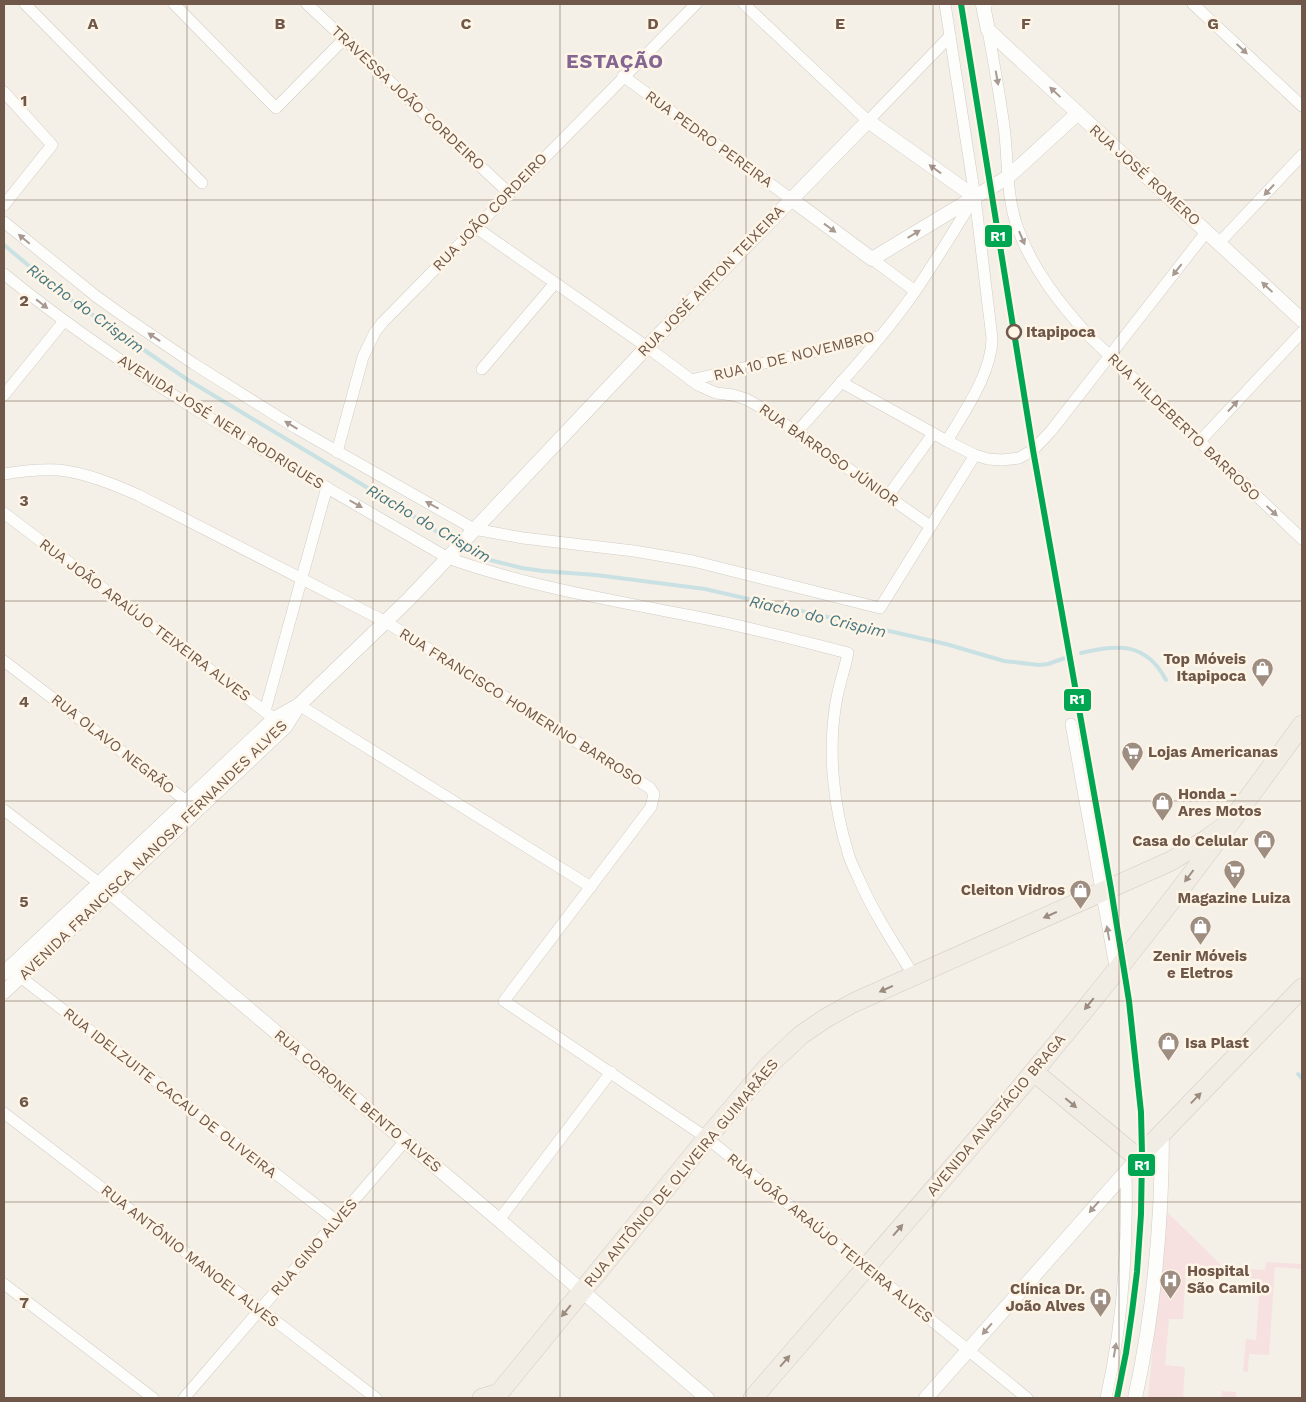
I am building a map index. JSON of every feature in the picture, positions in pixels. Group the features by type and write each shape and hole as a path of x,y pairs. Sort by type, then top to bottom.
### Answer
{"main road":[{"name":"AVENIDA ANASTÁCIO BRAGA","path":"753,1398 1034,1072 1116,972 1302,725"},
{"name":"AVENIDA ANASTÁCIO BRAGA","path":"1106,891 1185,854 1229,823"},
{"name":"RUA ANTÔNIO DE OLIVEIRA GUIMARÃES","path":"492,1396 582,1291 769,1065 801,1035 853,1003 1106,891"},
{"path":"1034,1072 1132,1165 1302,988"}],"street":[{"path":"25,4 202,183"},
{"path":"174,4 276,108 344,39"},
{"name":"TRAVESSA JOÃO CORDEIRO","path":"307,4 509,193"},
{"name":"RUA JOÃO CORDEIRO","path":"337,452 363,357 375,332 390,314 475,227 696,4"},
{"path":"744,4 868,121 975,197"},
{"path":"945,4 975,197 992,328 992,348 984,374 947,441"},
{"path":"984,4 988,30"},
{"path":"1193,4 1302,106"},
{"name":"RUA JOSÉ ROMERO","path":"988,30 1302,320"},
{"name":"RUA HILDEBERTO BARROSO","path":"988,30 1004,126 1010,198 1018,228 1038,271 1060,303 1110,357 1302,539"},
{"name":"RUA JOSÉ AIRTON TEIXEIRA","path":"474,529 647,347 950,36"},
{"name":"RUA PEDRO PEREIRA","path":"623,76 915,291"},
{"path":"4,92 52,145 4,205"},
{"path":"872,259 1008,177 1078,114"},
{"path":"1219,243 1302,155"},
{"name":"RUA 10 DE NOVEMBRO","path":"691,380 881,336 915,291 975,197"},
{"path":"4,222 71,277 125,317 225,384 337,452 474,529 524,538 634,551 693,561 880,608 975,455"},
{"name":"RUA BARROSO JÚNIOR","path":"475,227 691,380 711,392 733,395 752,402 930,526"},
{"path":"841,382 933,434 975,455 988,459 1002,460 1018,458 1033,450 1051,431 1207,231"},
{"name":"AVENIDA JOSÉ NERI RODRIGUES","path":"4,274 64,321 159,386 448,558 481,570 549,587 738,625 848,653 837,698 833,734 833,772 838,812 849,856 865,895 914,976"},
{"path":"482,369 555,283"},
{"path":"4,395 64,321"},
{"path":"1199,442 1302,332"},
{"path":"797,432 881,336"},
{"path":"888,496 933,434"},
{"name":"RUA FRANCISCO HOMERINO BARROSO","path":"4,474 38,470 60,470 100,479 138,495 386,622 647,785 654,794 651,806 591,887"},
{"path":"275,719 302,578 327,487"},
{"name":"RUA JOÃO ARAÚJO TEIXEIRA ALVES","path":"4,513 275,719"},
{"name":"AVENIDA FRANCISCA NANOSA FERNANDES ALVES","path":"105,888 187,801 275,719 299,705 386,622 474,529"},
{"name":"RUA OLAVO NEGRÃO","path":"4,661 198,810"},
{"path":"299,705 591,887"},
{"name":"AVENIDA FRANCISCA NANOSA FERNANDES ALVES","path":"4,992 9,971 198,810 275,719"},
{"path":"1071,724 1106,891 1116,972"},
{"name":"RUA CORONEL BENTO ALVES","path":"4,810 105,888 707,1398"},
{"name":"RUA JOÃO ARAÚJO TEIXEIRA ALVES","path":"591,887 504,1001 707,1138 1027,1398"},
{"name":"RUA IDELZUITE CACAU DE OLIVEIRA","path":"9,971 337,1222"},
{"path":"499,1220 611,1072"},
{"name":"RUA ANTÔNIO MANOEL ALVES","path":"4,1113 376,1398"},
{"path":"1135,1398 1145,1349 1155,1275 1161,1200 1162,1133"},
{"name":"RUA GINO ALVES","path":"184,1398 405,1141"},
{"path":"926,1398 1132,1165"},
{"path":"1106,1398 1117,1338 1125,1273 1126,1227 1132,1165"},
{"path":"4,1284 153,1398"}],"shaded area":[{"name":"Hospital São Camilo","path":"1166,1211 1224,1268 1265,1270 1266,1262 1302,1264 1302,1269 1275,1267 1269,1355 1249,1354 1248,1372 1243,1371 1246,1339 1256,1340 1260,1279 1230,1277 1230,1271 1186,1268 1183,1319 1169,1319 1165,1365 1185,1367 1183,1398 1148,1398"},
{"path":"1222,1391 1236,1392 1236,1398 1221,1398"}],"waterway":[{"name":"Riacho do Crispim","path":"4,245 65,296 188,380 393,503 456,544"},
{"name":"Riacho do Crispim","path":"462,548 486,559 522,568 705,589 946,644 1004,661 1039,665 1065,658"},
{"name":"Riacho do Crispim","path":"1081,653 1107,648 1130,649 1140,652 1149,658 1166,680"},
{"name":"Riacho do Crispim","path":"1298,1074 1302,1078"}],"transit line":[{"name":"R1","path":"961,4 1033,450 1129,1001 1141,1112 1141,1214 1132,1312 1117,1398"}],"place":[{"name":"Itapipoca","path":"1014,332"},
{"name":"Top Móveis Itapipoca","path":"1262,687"},
{"name":"Lojas Americanas","path":"1132,771"},
{"name":"Honda - Ares Motos","path":"1162,822"},
{"name":"Casa do Celular","path":"1264,860"},
{"name":"Magazine Luiza","path":"1234,889"},
{"name":"Cleiton Vidros","path":"1081,909"},
{"name":"Zenir Móveis e Eletros","path":"1200,946"},
{"name":"Isa Plast","path":"1169,1062"},
{"name":"Hospital São Camilo","path":"1171,1299"},
{"name":"Clínica Dr. João Alves","path":"1101,1317"}],"district":[{"name":"ESTAÇÃO","path":"615,61"}]}
